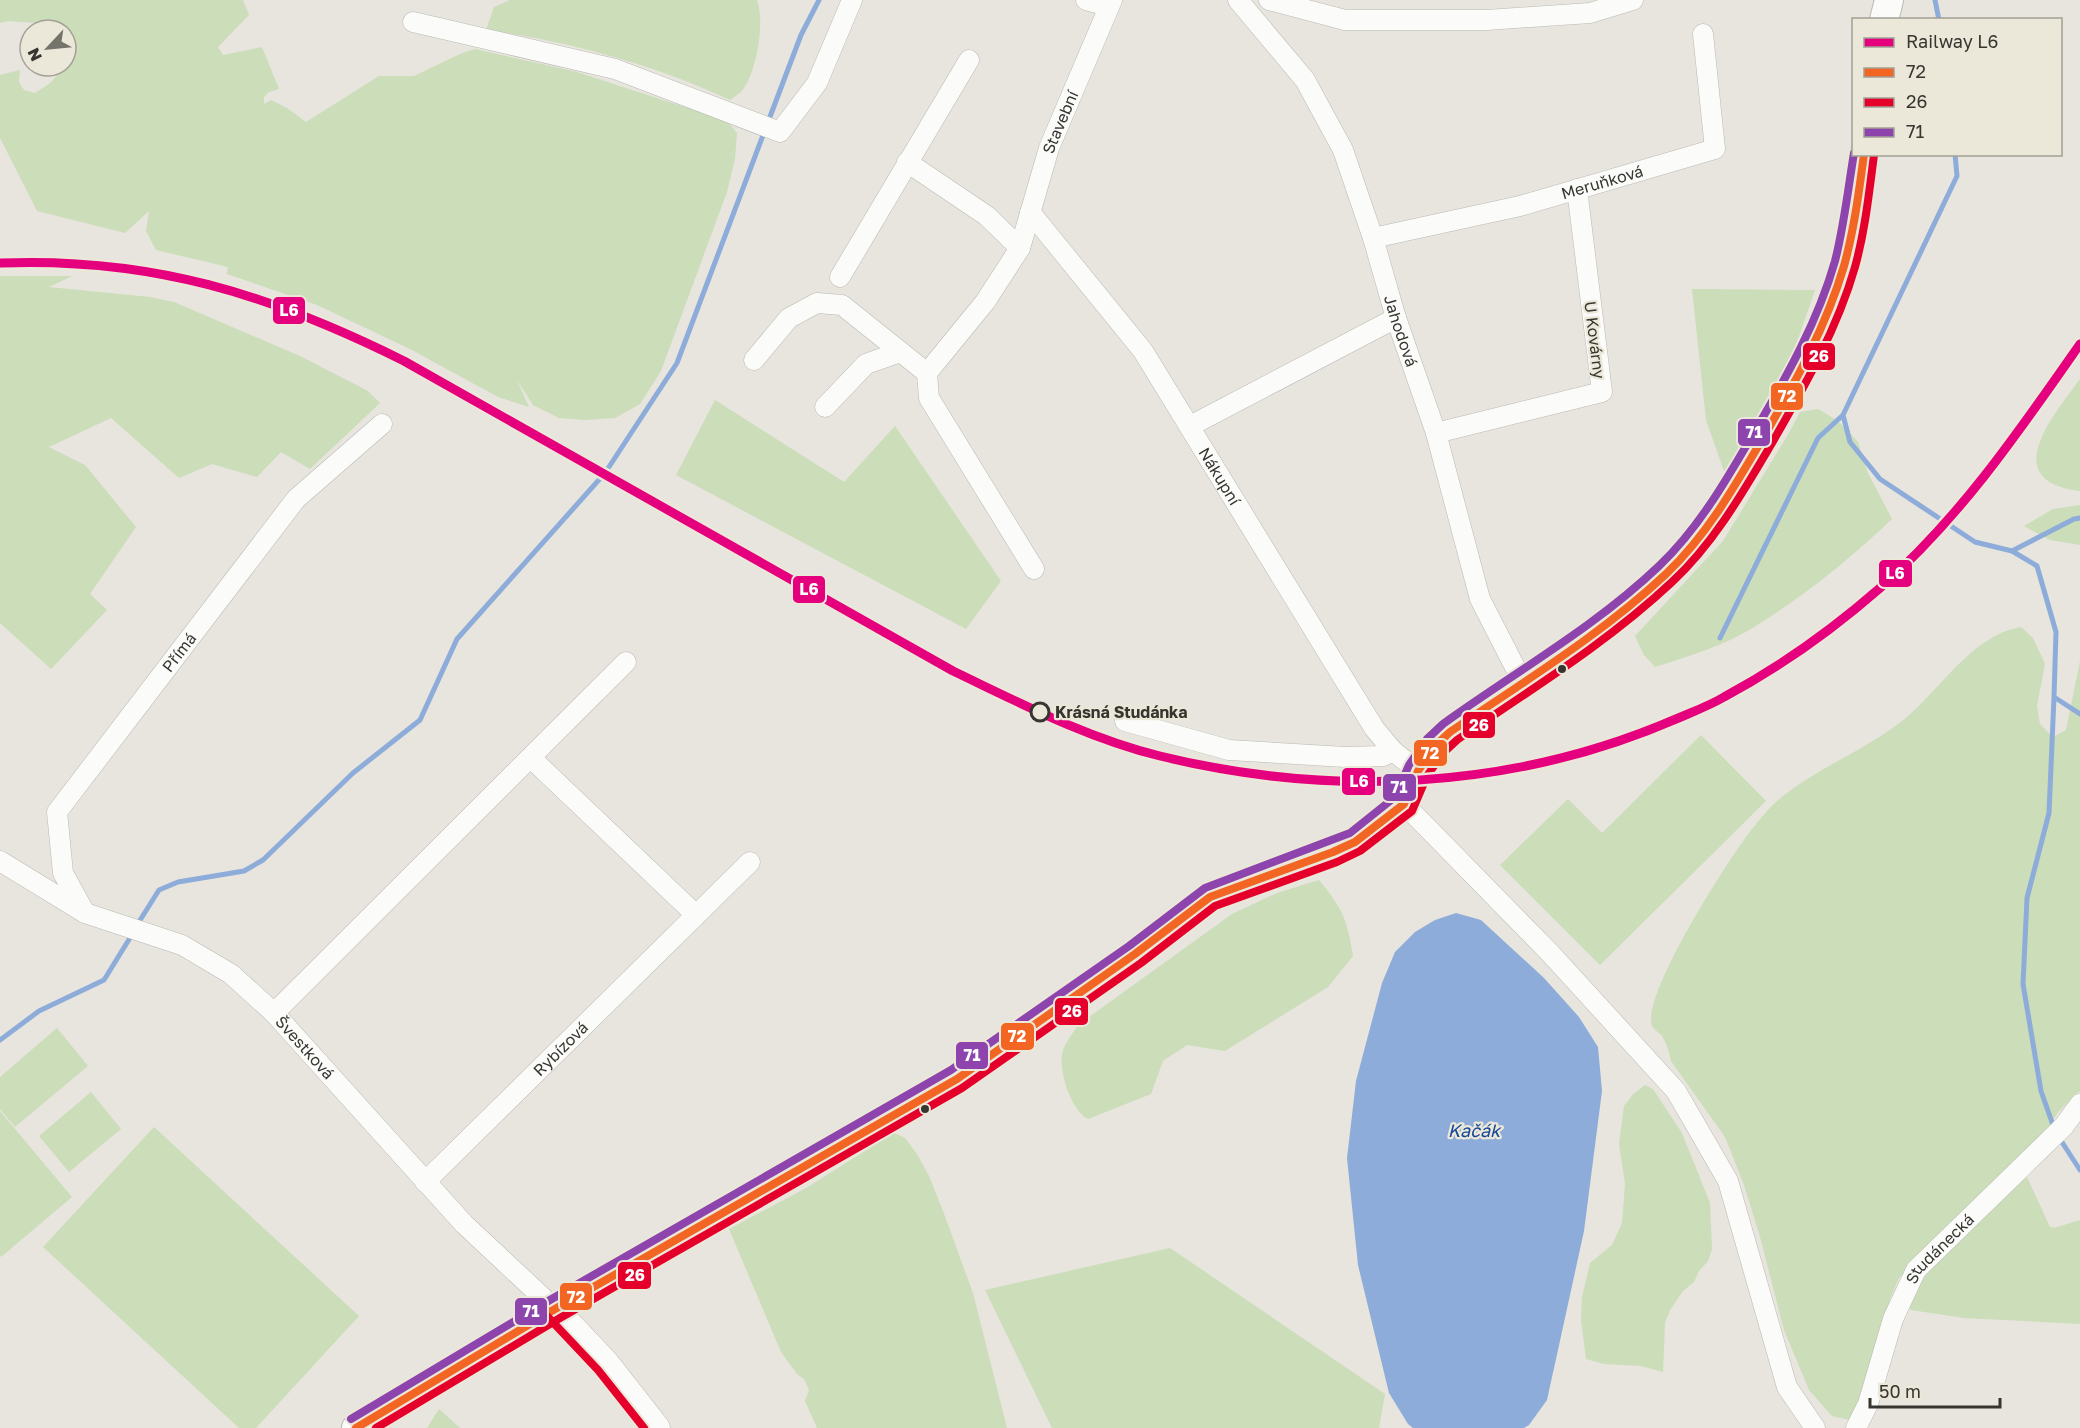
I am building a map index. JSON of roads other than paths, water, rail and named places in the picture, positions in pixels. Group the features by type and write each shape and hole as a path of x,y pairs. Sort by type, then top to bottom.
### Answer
{"main road":[{"path":"1884,18 1889,0"},
{"path":"356,1428 555,1309 957,1079 1135,954 1210,897 1355,842 1404,804 1418,771 1435,746 1450,732 1633,603 1694,546 1719,511 1787,396 1826,318 1841,277 1864,156"}],"street":[{"path":"413,22 615,69 780,132 818,83 852,0"},
{"path":"1086,0 1111,3"},
{"name":"Jahodová","path":"1238,0 1305,80 1343,150 1373,238 1396,318 1436,433 1480,599 1522,681"},
{"path":"1269,0 1346,20 1487,20 1590,13 1633,0"},
{"name":"Stavební","path":"927,373 985,302 1020,248 1049,148 1111,3"},
{"name":"Meruňková","path":"1373,238 1520,206 1715,149 1703,34"},
{"path":"840,277 969,60"},
{"path":"907,162 987,216 1020,248"},
{"name":"U Kovárny","path":"1436,433 1602,392 1576,189"},
{"name":"Nákupní","path":"1030,212 1143,351 1374,728 1393,751 1418,771"},
{"path":"754,360 789,318 817,303 842,305 927,373 929,398 1034,569"},
{"path":"1190,426 1396,318"},
{"path":"825,407 866,364 900,352"},
{"name":"Přímá","path":"85,913 63,873 57,812 296,499 382,424"},
{"path":"274,1013 626,662"},
{"path":"1125,721 1229,750 1345,757 1383,756 1393,751"},
{"path":"531,758 696,915"},
{"path":"1404,804 1550,953 1676,1091 1728,1181 1787,1387 1815,1428"},
{"name":"Švestková","path":"0,861 85,913 182,945 231,974 274,1013 464,1224 555,1309"},
{"name":"Rybízová","path":"425,1182 750,862"},
{"name":"Studánecká","path":"1856,1428 1868,1404 1893,1319 1916,1270 2064,1126 2080,1104"},
{"path":"555,1309 606,1363 657,1428"}],"water":[{"name":"Kačák","path":"1456,913 1481,920 1544,978 1579,1017 1598,1047 1602,1091 1584,1231 1547,1400 1529,1425 1524,1428 1413,1428 1408,1424 1389,1393 1358,1265 1347,1158 1356,1081 1382,983 1395,952 1415,932 1435,920"}],"waterway":[{"path":"768,122 801,35 819,0"},
{"path":"1935,0 1939,18"},
{"path":"137,925 159,890 178,882 244,871 263,860 353,773 420,720 457,639 605,473 677,363 765,130"},
{"path":"1720,638 1818,438 1843,415 1957,176 1955,156"},
{"path":"1843,415 1850,442 1880,479 1975,542 2012,551 2037,566 2056,632 2054,697 2080,714"},
{"path":"2012,551 2080,518"},
{"path":"2054,697 2049,813 2027,898 2023,984 2041,1091 2054,1128"},
{"path":"0,1040 39,1011 104,980 133,933"},
{"path":"2058,1136 2080,1170"}],"rail line":[{"name":"L6","path":"0,263 108,266 159,274 257,299 305,317 404,361 953,671 1054,719 1106,740 1160,756 1225,769 1290,778 1356,781 1421,780 1486,773 1550,761 1614,743 1676,719 1718,700 1765,673 1805,647 1862,604 1937,532 1963,503 2035,409 2080,344"}],"place":[{"name":"Krásná Studánka","path":"1040,712"}]}
